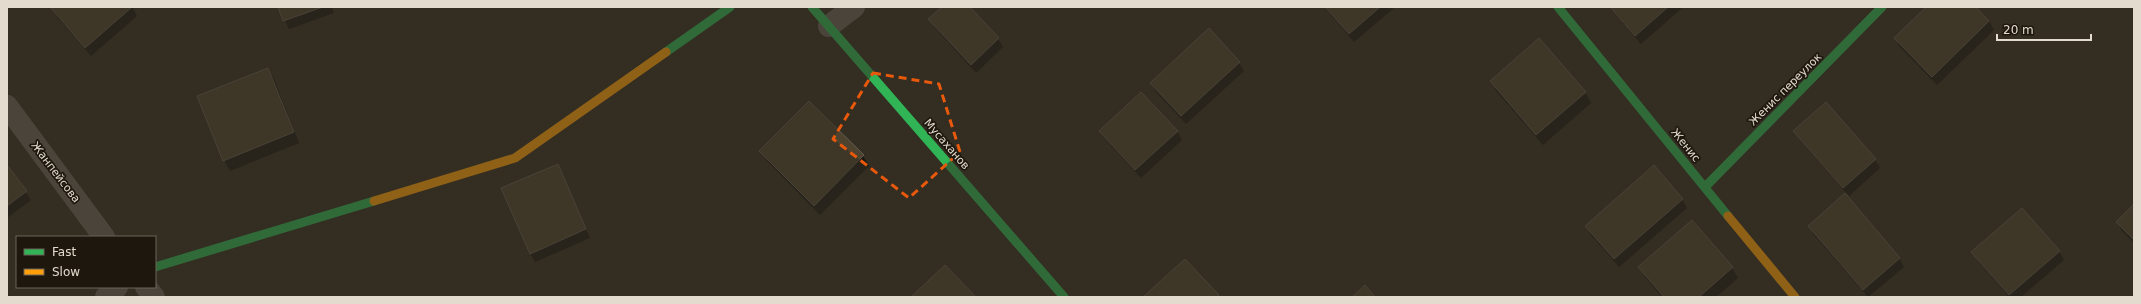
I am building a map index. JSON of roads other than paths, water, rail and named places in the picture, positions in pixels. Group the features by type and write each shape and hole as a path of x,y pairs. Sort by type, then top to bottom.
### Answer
{"street":[{"path":"156,267 515,158 730,7"},
{"name":"Мусаханов","path":"812,7 1064,297"},
{"path":"830,26 854,7"},
{"name":"Женис","path":"1558,7 1704,187 1796,297"},
{"name":"Женис переулок","path":"1704,187 1882,7"},
{"name":"Жанпейсова","path":"7,106 103,236"},
{"path":"106,297 116,288"},
{"path":"147,288 154,297"}]}
